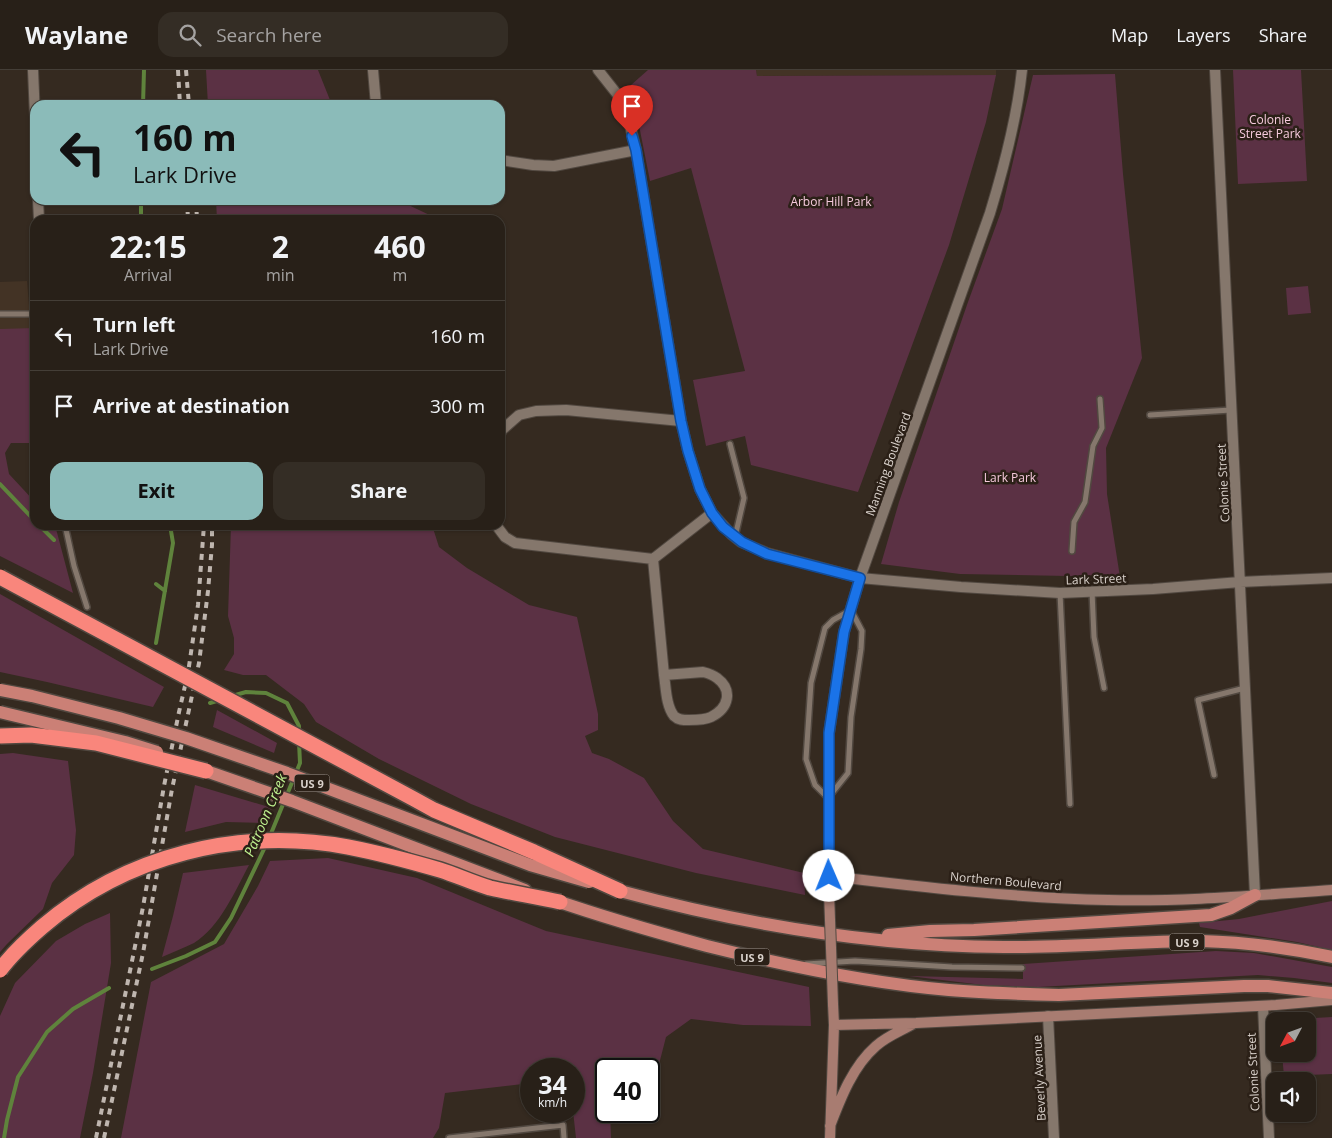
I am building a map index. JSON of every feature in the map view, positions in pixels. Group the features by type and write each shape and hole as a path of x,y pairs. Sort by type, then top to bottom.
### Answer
{"highway":[{"path":"0,578 421,803 620,891"},
{"path":"0,736 31,736 96,743 206,771"},
{"path":"0,970 52,918 109,881 148,863 170,856 236,843 309,842 346,847 414,863 488,887 560,902"}],"main road":[{"name":"US 9","path":"0,690 119,718 186,738 271,768 530,866 665,903 725,917 858,938 937,945 1004,947 1201,941 1270,946 1332,957"},
{"name":"US 9","path":"0,712 155,751 560,902 676,938 786,965 917,986 1003,994 1059,995 1244,986 1268,986 1332,993"},
{"name":"Northern Boulevard","path":"829,876 956,890 1109,900 1152,900 1332,890"},
{"path":"829,876 834,1025 830,1138"},
{"path":"858,938 930,931 974,930 1211,915 1231,908 1255,895"},
{"path":"834,1025 916,1023 1262,1006 1332,1000"},
{"path":"830,1126 853,1075 868,1053 885,1039 916,1023"}],"street":[{"path":"33,70 34,100"},
{"path":"373,70 376,100"},
{"name":"Lark Street","path":"598,70 617,94 629,121 636,150 681,421 688,451 700,489 712,513 723,527 742,542 767,554 860,578 961,587 1060,593 1332,578"},
{"name":"Manning Boulevard","path":"829,876 829,733 844,632 860,578 990,214 1006,160 1022,70"},
{"name":"Colonie Street","path":"1215,70 1255,895"},
{"path":"505,161 554,166 636,150"},
{"path":"505,427 519,415 536,411 566,410 681,421"},
{"path":"500,530 505,537 515,543 653,559 712,513"},
{"path":"653,559 664,675 669,707 678,719 705,720 724,708 728,692 716,676 703,672 664,675"},
{"name":"Colonie Street","path":"1262,1006 1269,1138"},
{"name":"Beverly Avenue","path":"1048,1016 1054,1138"}],"lane":[{"path":"0,314 30,314"},
{"path":"1072,551 1074,522 1085,502 1092,446 1102,428 1100,399"},
{"path":"1150,415 1232,410"},
{"path":"730,444 744,498 735,537"},
{"path":"66,530 74,566 87,607"},
{"path":"1092,591 1094,637 1104,688"},
{"path":"1060,593 1070,804"},
{"path":"851,610 862,631 851,717 848,773 828,798 814,785 806,759 811,683 825,628 833,620 851,610"},
{"path":"1214,775 1198,700 1245,688"},
{"path":"786,965 855,961 952,967 1022,968"},
{"path":"450,1138 562,1126 564,1138"}],"shaded area":[{"path":"756,70 996,70 996,75 757,76"},
{"path":"27,281 30,317 30,381 0,402 0,282"}],"green space":[{"path":"206,70 318,70 330,100 208,100"},
{"name":"Arbor Hill Park","path":"648,70 756,70 757,76 996,75 986,122 949,245 858,492 751,465 745,436 706,446 693,380 745,371 691,168 650,181 631,85"},
{"name":"Colonie Street Park","path":"1233,70 1301,70 1307,181 1238,184"},
{"name":"Lark Park","path":"1115,74 1123,174 1142,358 1106,448 1107,494 1120,577 960,574 881,564 899,502 1002,209 1033,75"},
{"path":"216,205 408,205 430,215 217,215"},
{"path":"1308,286 1311,313 1288,315 1286,288"},
{"path":"30,328 30,443 11,443 5,453 9,474 30,497 30,530 56,530 73,593 0,556 0,329"},
{"path":"231,530 434,530 439,547 467,568 529,605 577,617 598,714 598,730 585,736 592,753 609,759 644,778 673,821 703,849 804,873 805,895 696,873 555,837 471,804 379,759 316,722 304,704 266,675 243,675 224,670 234,654 234,638 228,616"},
{"path":"0,594 164,687 153,707 0,672"},
{"path":"217,710 277,743 274,753 213,727"},
{"path":"13,753 68,761 76,830 74,855 52,883 43,909 0,952 0,754"},
{"path":"195,785 272,808 265,823 226,822 185,832"},
{"path":"328,858 417,878 546,931 809,987 811,1026 743,1025 691,1019 666,1037 660,1060 660,1058 595,1058 595,1123 610,1123 611,1138 576,1138 574,1123 585,1123 585,1058 520,1058 520,1084 445,1093 439,1128 433,1138 121,1138 151,982 224,944 258,886 270,861"},
{"path":"249,865 226,908 212,928 194,943 162,957 183,873"},
{"path":"1332,901 1332,950 1297,942 1200,927 1199,923 1239,919"},
{"path":"110,913 111,963 80,1138 0,1138 0,1016 15,983 56,941 85,924"},
{"path":"1216,951 1254,953 1332,967 1332,983 1258,975 1038,987 983,985 909,976 1023,979 1023,964"},
{"path":"1332,1017 1332,1074 1284,1072 1283,1062 1316,1062 1316,1018"}],"waterway":[{"name":"Patroon Creek","path":"143,100 144,70"},
{"name":"Patroon Creek","path":"141,205 141,215"},
{"path":"0,484 30,516"},
{"path":"44,530 54,540"},
{"name":"Patroon Creek","path":"156,643 173,543 171,530"},
{"path":"156,584 165,591"},
{"name":"Patroon Creek","path":"232,696 246,692 266,693 287,703 299,726 299,732"},
{"name":"Patroon Creek","path":"210,703 220,700"},
{"name":"Patroon Creek","path":"270,836 300,763 299,742"},
{"name":"Patroon Creek","path":"152,969 215,942 231,918 266,845"},
{"name":"Patroon Creek","path":"4,1138 18,1077 47,1032 73,1009 109,988"}],"railway":[{"path":"178,70 180,100"},
{"path":"186,70 189,100"},
{"path":"187,205 188,215"},
{"path":"196,205 197,215"},
{"path":"96,1138 143,907 164,786 188,673 198,605 204,530"},
{"path":"104,1138 143,953 172,789 199,663 208,591 212,530"}],"route":[{"path":"632,136 636,150 681,421 688,451 704,499 723,527 742,542 767,554 860,578 844,632 829,733 829,876"}]}
